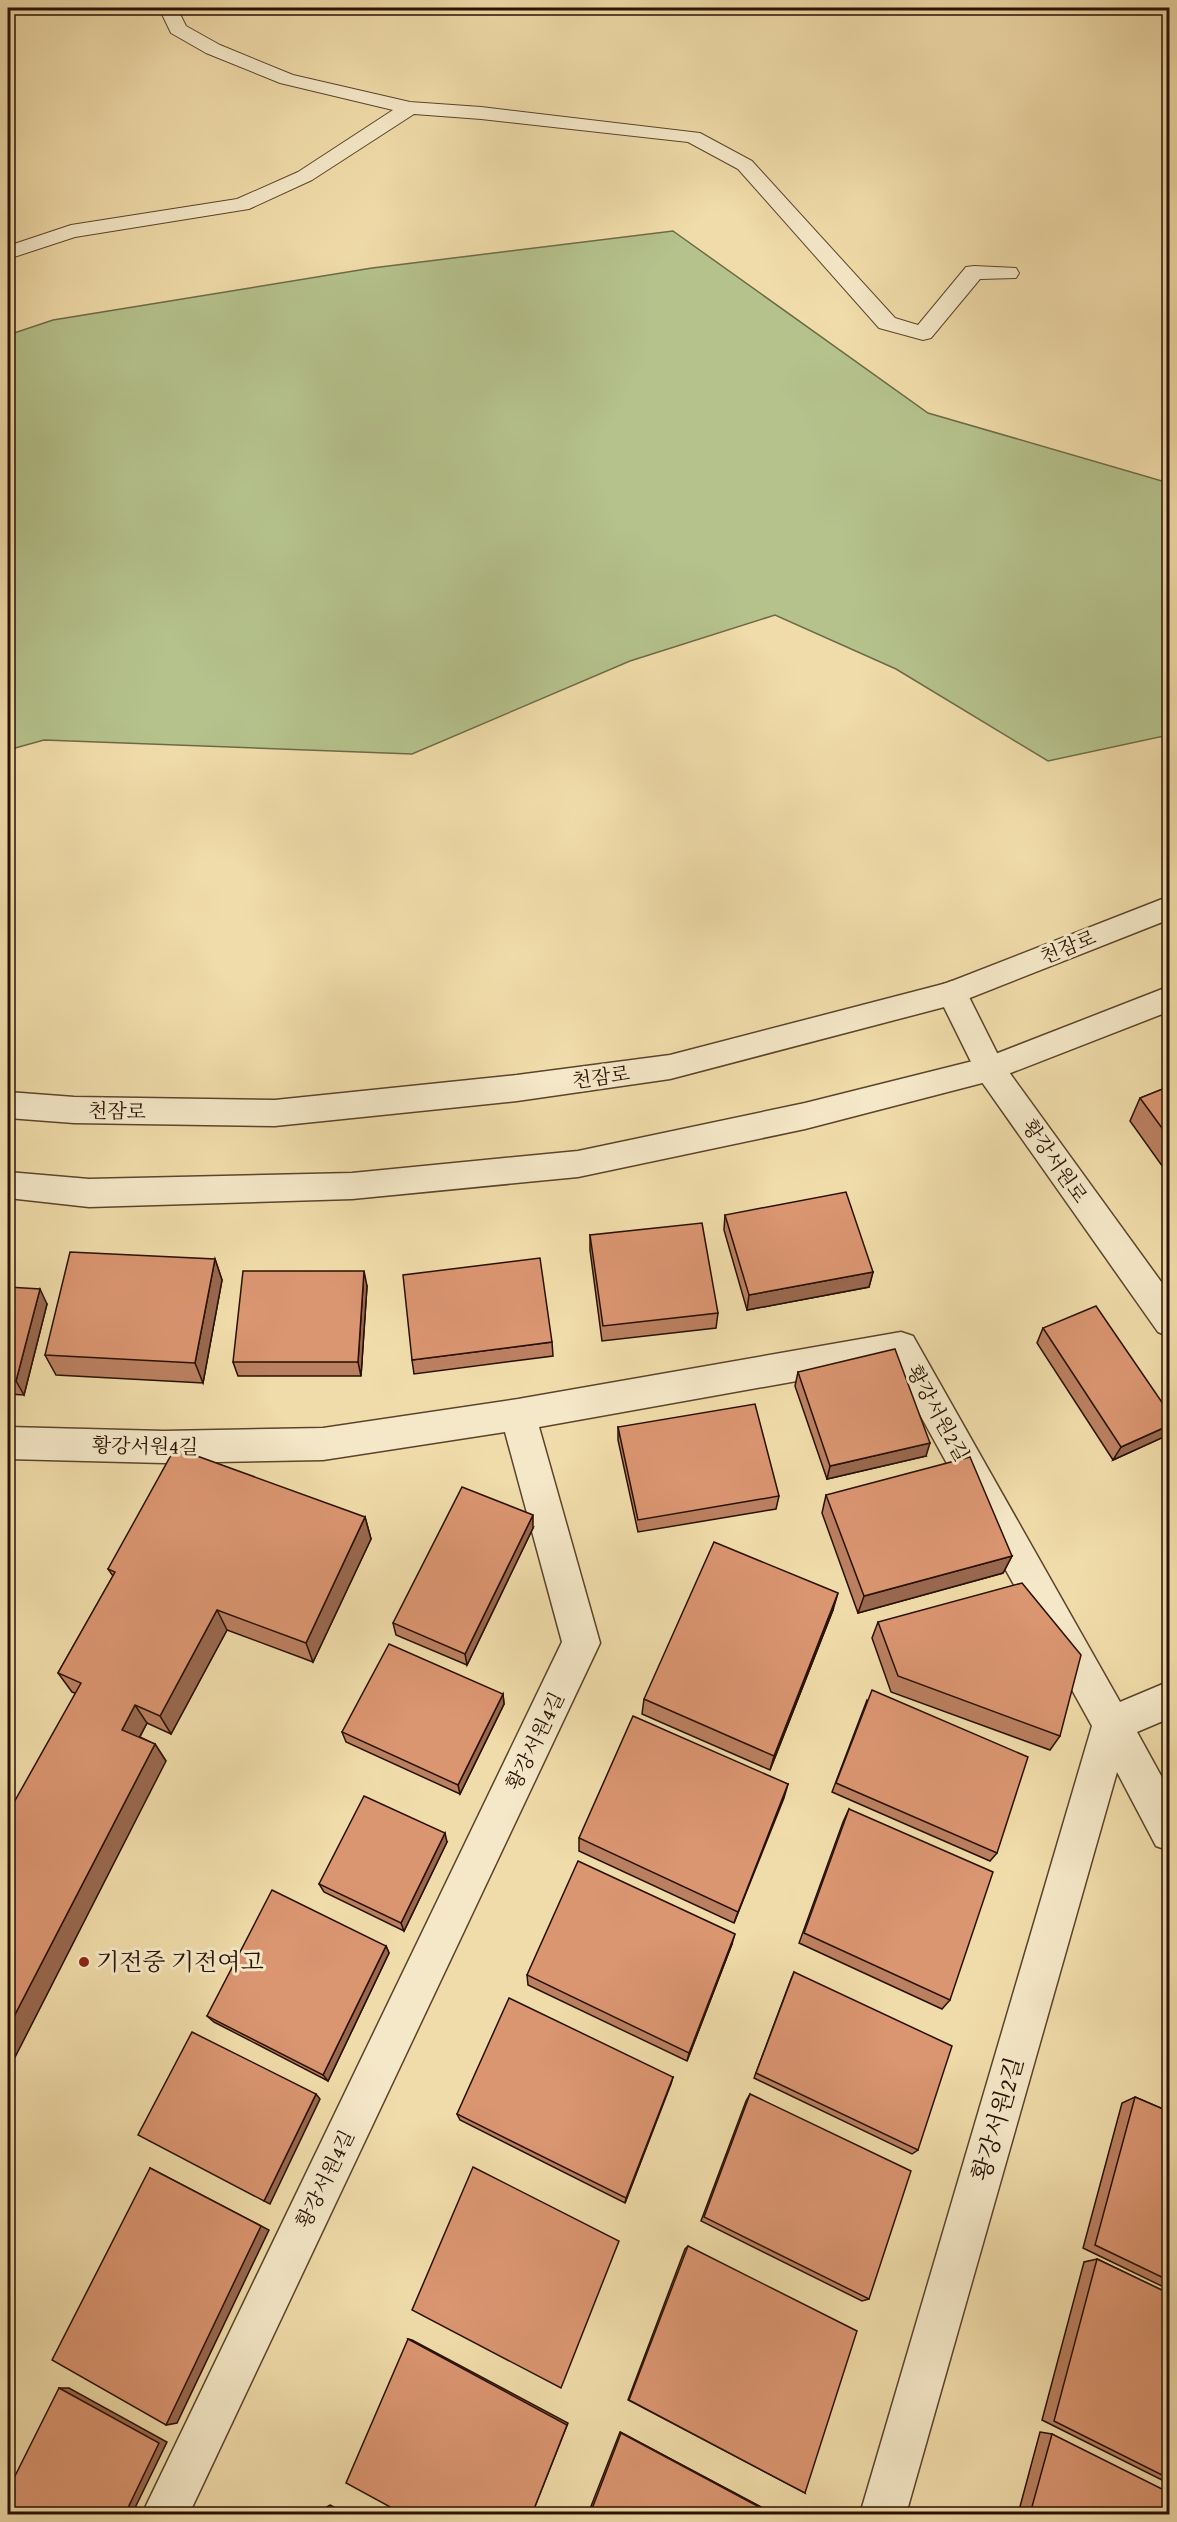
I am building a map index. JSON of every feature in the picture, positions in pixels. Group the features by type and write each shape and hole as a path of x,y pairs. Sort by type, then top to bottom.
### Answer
{"street":[{"name":"천잠로","path":"8,1105 74,1110 275,1113 517,1088 670,1067 952,993 1170,907"},
{"name":"황강서원로","path":"952,993 990,1069 1170,1322"},
{"path":"8,1185 89,1193 352,1186 578,1164 805,1116 990,1069 1170,998"},
{"name":"황강서원2길","path":"518,1415 901,1347 1170,1832"},
{"name":"황강서원4길","path":"8,1443 164,1447 323,1444 518,1415 581,1643 165,2514"},
{"path":"1112,1724 1170,1699"},
{"name":"황강서원2길","path":"884,2514 1112,1724"}],"lane":[{"path":"168,8 178,29 213,49 287,79 410,108 481,113 693,137 745,165 887,323 923,333 974,272 1008,273"},
{"path":"8,253 71,231 242,205 305,177 410,108"}],"green space":[{"path":"673,231 928,413 1169,483 1169,735 1048,761 896,669 775,615 630,661 412,754 44,740 8,750 8,335 53,320 372,268"}],"building":[{"path":"1170,1086 1170,1139 1140,1098"},
{"path":"846,1192 873,1272 749,1295 725,1215"},
{"path":"702,1223 718,1313 603,1326 590,1235"},
{"path":"70,1252 215,1259 195,1363 45,1355"},
{"path":"540,1258 552,1342 412,1360 403,1275"},
{"path":"243,1271 364,1271 358,1362 233,1362"},
{"path":"8,1287 40,1289 16,1381 8,1380"},
{"path":"1096,1306 1170,1414 1170,1425 1121,1447 1043,1328"},
{"path":"895,1349 930,1443 830,1466 798,1372"},
{"path":"755,1404 779,1496 638,1520 618,1427"},
{"path":"175,1448 365,1517 306,1643 217,1610 160,1716 135,1705 122,1730 155,1744 8,2028 8,1813 81,1683 58,1673 115,1572 108,1569"},
{"path":"970,1457 1012,1556 864,1596 826,1495"},
{"path":"462,1487 533,1515 465,1654 393,1623"},
{"path":"714,1542 838,1593 774,1756 644,1699"},
{"path":"1022,1583 1081,1655 1060,1736 898,1676 878,1622"},
{"path":"389,1644 503,1694 458,1785 342,1732"},
{"path":"872,1690 1028,1757 997,1853 836,1783"},
{"path":"633,1716 788,1784 738,1912 579,1838"},
{"path":"364,1796 445,1833 401,1923 319,1884"},
{"path":"849,1809 993,1872 950,2000 804,1933"},
{"path":"578,1861 735,1934 689,2053 527,1975"},
{"path":"272,1890 386,1946 323,2075 207,2016"},
{"path":"794,1972 952,2046 918,2150 756,2073"},
{"path":"509,1998 673,2077 626,2198 457,2114"},
{"path":"192,2032 316,2094 264,2201 138,2135"},
{"path":"750,2094 911,2171 869,2299 704,2217"},
{"path":"1135,2097 1170,2112 1170,2281 1095,2245"},
{"path":"473,2167 619,2241 561,2388 412,2310"},
{"path":"150,2168 261,2226 166,2425 52,2360"},
{"path":"688,2246 857,2331 805,2493 629,2400"},
{"path":"1097,2259 1170,2294 1170,2479 1054,2421"},
{"path":"408,2339 567,2425 532,2514 403,2514 346,2483"},
{"path":"59,2388 159,2443 125,2514 8,2514 8,2490"},
{"path":"621,2433 772,2514 590,2514"},
{"path":"1052,2434 1170,2493 1170,2514 1030,2514"},
{"path":"323,2509 333,2514 321,2514"}],"place":[{"name":"기전중 기전여고","path":"84,1962"}]}
